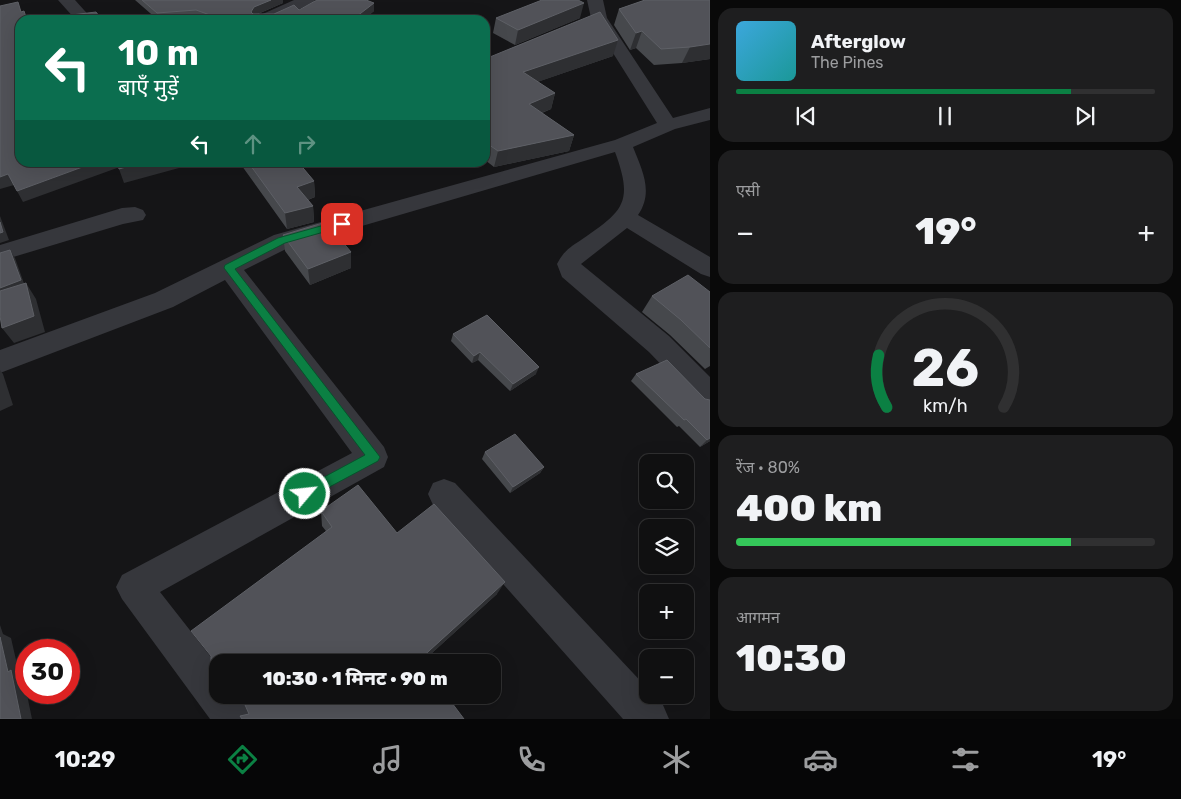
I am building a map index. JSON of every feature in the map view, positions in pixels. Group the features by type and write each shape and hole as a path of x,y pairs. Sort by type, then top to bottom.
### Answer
{"street":[{"path":"66,0 80,15"},
{"path":"595,0 599,18 668,125"},
{"path":"272,15 297,2 308,15"},
{"path":"582,26 599,18"},
{"path":"0,362 164,300 282,241 622,144 668,125 705,119"},
{"path":"622,144 634,177 636,200 625,217 572,258 569,264 571,271 579,280 659,344 710,396"},
{"path":"484,167 500,178"},
{"path":"0,253 122,216 135,215"},
{"path":"625,217 710,268"},
{"path":"229,268 373,457 134,587 234,719"},
{"path":"444,494 649,719"}],"building":[{"path":"142,0 271,0 254,7 251,12 253,14 274,14 294,5 299,10 317,0 366,0 374,3 358,15 210,15 196,10 157,13"},
{"path":"542,0 578,0 584,3 518,30 496,18"},
{"path":"645,0 710,0 710,44 661,49 642,31 636,33 619,9"},
{"path":"18,2 21,12 24,11 25,15 15,15 15,167 82,167 17,191 8,174 0,177 0,6"},
{"path":"96,12 98,15 72,15"},
{"path":"600,12 618,40 523,72 555,93 529,104 574,135 498,151 490,145 490,57"},
{"path":"252,167 302,167 314,181 297,187 313,206 285,213"},
{"path":"0,222 3,232 0,233"},
{"path":"326,222 351,252 308,269 283,235"},
{"path":"10,250 21,280 0,288 0,253"},
{"path":"688,275 710,292 710,348 652,296"},
{"path":"26,283 34,316 2,328 0,291"},
{"path":"487,315 539,367 513,384 480,352 474,356 453,334"},
{"path":"667,360 705,399 710,400 710,438 707,440 636,374"},
{"path":"515,434 544,467 513,487 485,452"},
{"path":"358,485 397,533 434,504 505,582 426,654 209,654 191,631 332,527 321,511"},
{"path":"0,637 8,672 11,670 15,690 15,704 18,704 21,719 0,719"},
{"path":"245,704 453,704 464,719 242,719 240,716 249,714"}],"route":[{"path":"305,494 373,457 229,268 282,241 342,224"}]}
